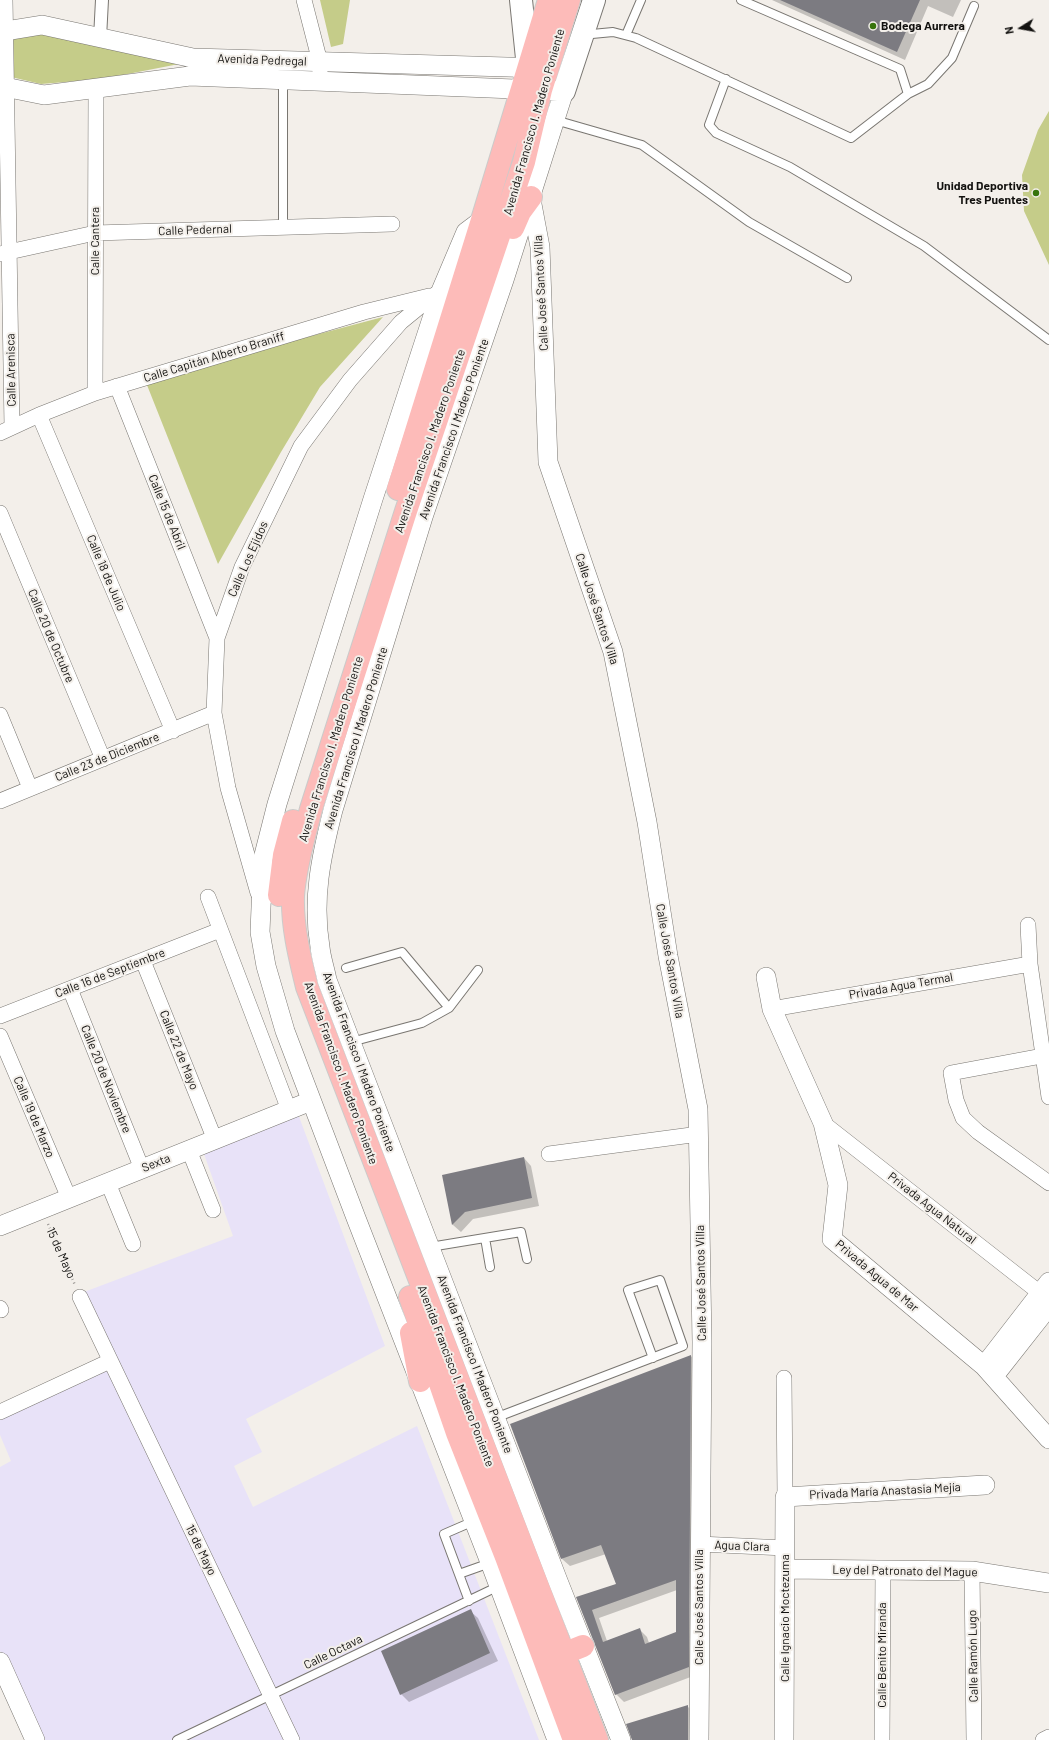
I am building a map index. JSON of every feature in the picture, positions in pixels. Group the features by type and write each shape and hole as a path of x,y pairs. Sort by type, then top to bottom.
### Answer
{"main road":[{"name":"Avenida Francisco I. Madero Poniente","path":"521,0 538,68"},
{"name":"Avenida Francisco I. Madero Poniente","path":"538,68 549,0"},
{"name":"Avenida Francisco I. Madero Poniente","path":"569,0 538,68 482,220 297,806 284,855 279,899 286,959 294,992 410,1298 471,1431 498,1560 519,1616 574,1740"},
{"name":"Avenida Francisco I. Madero Poniente","path":"564,91 594,0"},
{"name":"Avenida Francisco I. Madero Poniente","path":"531,90 524,162 406,511 311,809 300,855 293,896 299,954 307,987 471,1431 597,1740"},
{"path":"492,260 502,252 520,212 531,197"},
{"path":"410,1298 410,1323 420,1381"},
{"path":"563,1654 583,1646"}],"street":[{"name":"Calle Arenisca","path":"5,0 3,31 3,87 6,430"},
{"path":"100,38 102,0"},
{"path":"304,0 320,62 320,81"},
{"name":"Avenida Pedregal","path":"3,31 42,25 193,58 538,68"},
{"name":"Avenida Pedregal","path":"3,87 44,95 190,76 564,91"},
{"name":"Calle Cantera","path":"95,393 96,88"},
{"name":"Avenida Francisco I Madero Poniente","path":"564,91 504,280 423,517 333,810 322,851 317,891 317,922 320,948 328,980 430,1247 471,1431 583,1646 621,1740"},
{"name":"Calle José Santos Villa","path":"531,197 540,247 548,462 613,652 647,822 668,956 698,1109 702,1342 699,1740"},
{"name":"Avenida Francisco I. Madero Poniente","path":"482,220 466,232 437,293 277,804 263,859 260,932 266,966 286,1031 420,1381 471,1431 474,1521 498,1560 499,1586 519,1616 557,1740"},
{"name":"Calle Pedernal","path":"5,253 95,233 392,224"},
{"name":"Calle Capitán Alberto Braniff","path":"6,430 39,415 117,386 364,312 437,293"},
{"name":"Calle Los Ejidos","path":"262,906 228,788 214,713 216,638 242,567 301,446 350,380 390,334 401,322 437,293"},
{"name":"Calle 15 de Abril","path":"117,386 216,638"},
{"name":"Calle 18 de Julio","path":"39,415 173,731"},
{"name":"Calle 20 de Octubre","path":"0,513 103,759"},
{"name":"Calle 23 de Diciembre","path":"0,800 173,731 214,713"},
{"path":"0,715 30,788"},
{"path":"208,897 289,1110"},
{"path":"1028,925 1030,964 1049,1097"},
{"name":"Calle 16 de Septiembre","path":"0,1016 220,930"},
{"name":"Calle 22 de Mayo","path":"143,961 215,1140"},
{"name":"Privada Agua Termal","path":"772,1008 1030,964"},
{"name":"Privada Agua de Mar","path":"766,977 772,1008 823,1123 838,1185 832,1239 989,1371 1049,1438"},
{"name":"Calle 20 de Noviembre","path":"70,989 142,1169"},
{"name":"Calle 19 de Marzo","path":"0,1036 69,1198"},
{"path":"1042,1056 951,1073 956,1100 963,1118 978,1132 1049,1183"},
{"name":"Sexta","path":"0,1226 312,1101"},
{"name":"Privada Agua Natural","path":"823,1123 1046,1293"},
{"path":"549,1154 699,1134"},
{"path":"189,1150 214,1210"},
{"path":"108,1182 134,1244"},
{"path":"989,1371 1046,1293"},
{"name":"15 de Mayo","path":"80,1297 292,1740"},
{"path":"0,1412 110,1361"},
{"path":"784,1378 785,1497"},
{"name":"Privada María Anastasia Mejía","path":"785,1497 985,1485"},
{"name":"Calle Ignacio Moctezuma","path":"784,1740 785,1497"},
{"name":"Agua Clara","path":"700,1544 785,1548"},
{"name":"Ley del Patronato del Mague","path":"785,1569 972,1571 1049,1583"},
{"name":"Calle Benito Miranda","path":"882,1740 883,1570"},
{"name":"Calle Ramón Lugo","path":"972,1571 974,1740"},
{"path":"0,1662 35,1740"},
{"path":"1043,1740 1049,1737"}],"lane":[{"path":"626,35 641,0"},
{"path":"741,0 900,69 908,94"},
{"path":"583,33 592,34 613,32 636,38 851,138 908,94 928,84 952,58 974,6"},
{"path":"726,79 709,125 716,133 790,167 924,246 1049,340"},
{"path":"283,80 283,227"},
{"path":"554,120 642,145 748,222 847,278"},
{"path":"346,968 402,952 449,1008"},
{"path":"351,1042 422,1023 449,1008 478,970"},
{"path":"430,1247 521,1232 527,1259"},
{"path":"485,1238 490,1267"},
{"path":"471,1431 683,1346 660,1280 628,1290 653,1358"},
{"path":"469,1601 444,1534 474,1521"},
{"path":"459,1574 498,1560"},
{"name":"Calle Octava","path":"177,1740 499,1586"}],"path":[{"name":"15 de Mayo","path":"41,1209 80,1297"}],"shaded area":[{"path":"298,1114 385,1346 246,1419 262,1452 234,1466 253,1507 417,1426 539,1740 43,1740 0,1651 0,1467 11,1461 0,1435 0,1417 118,1363 84,1292 233,1236 203,1151"}],"green space":[{"path":"320,0 350,0 343,44 331,47"},
{"path":"25,31 179,64 102,79 41,84 11,77 9,43"},
{"name":"Unidad Deportiva Tres Puentes","path":"1049,111 1049,265 1024,211 1022,175 1038,130"},
{"path":"383,317 320,387 281,452 218,564 145,380"}],"building":[{"name":"Bodega Aurrera","path":"780,0 920,0 897,52"},
{"path":"524,1157 532,1198 465,1212 452,1225 442,1175"},
{"path":"691,1355 689,1667 615,1695 576,1597 616,1584 601,1545 561,1559 510,1424","holes":["676,1580 676,1632 645,1644 640,1628 603,1642 592,1610"]},
{"path":"471,1609 490,1653 400,1695 381,1651"},
{"path":"688,1705 688,1740 632,1740 626,1724"}],"place":[{"name":"Bodega Aurrera","path":"873,26"},
{"name":"Unidad Deportiva Tres Puentes","path":"1036,193"}]}
